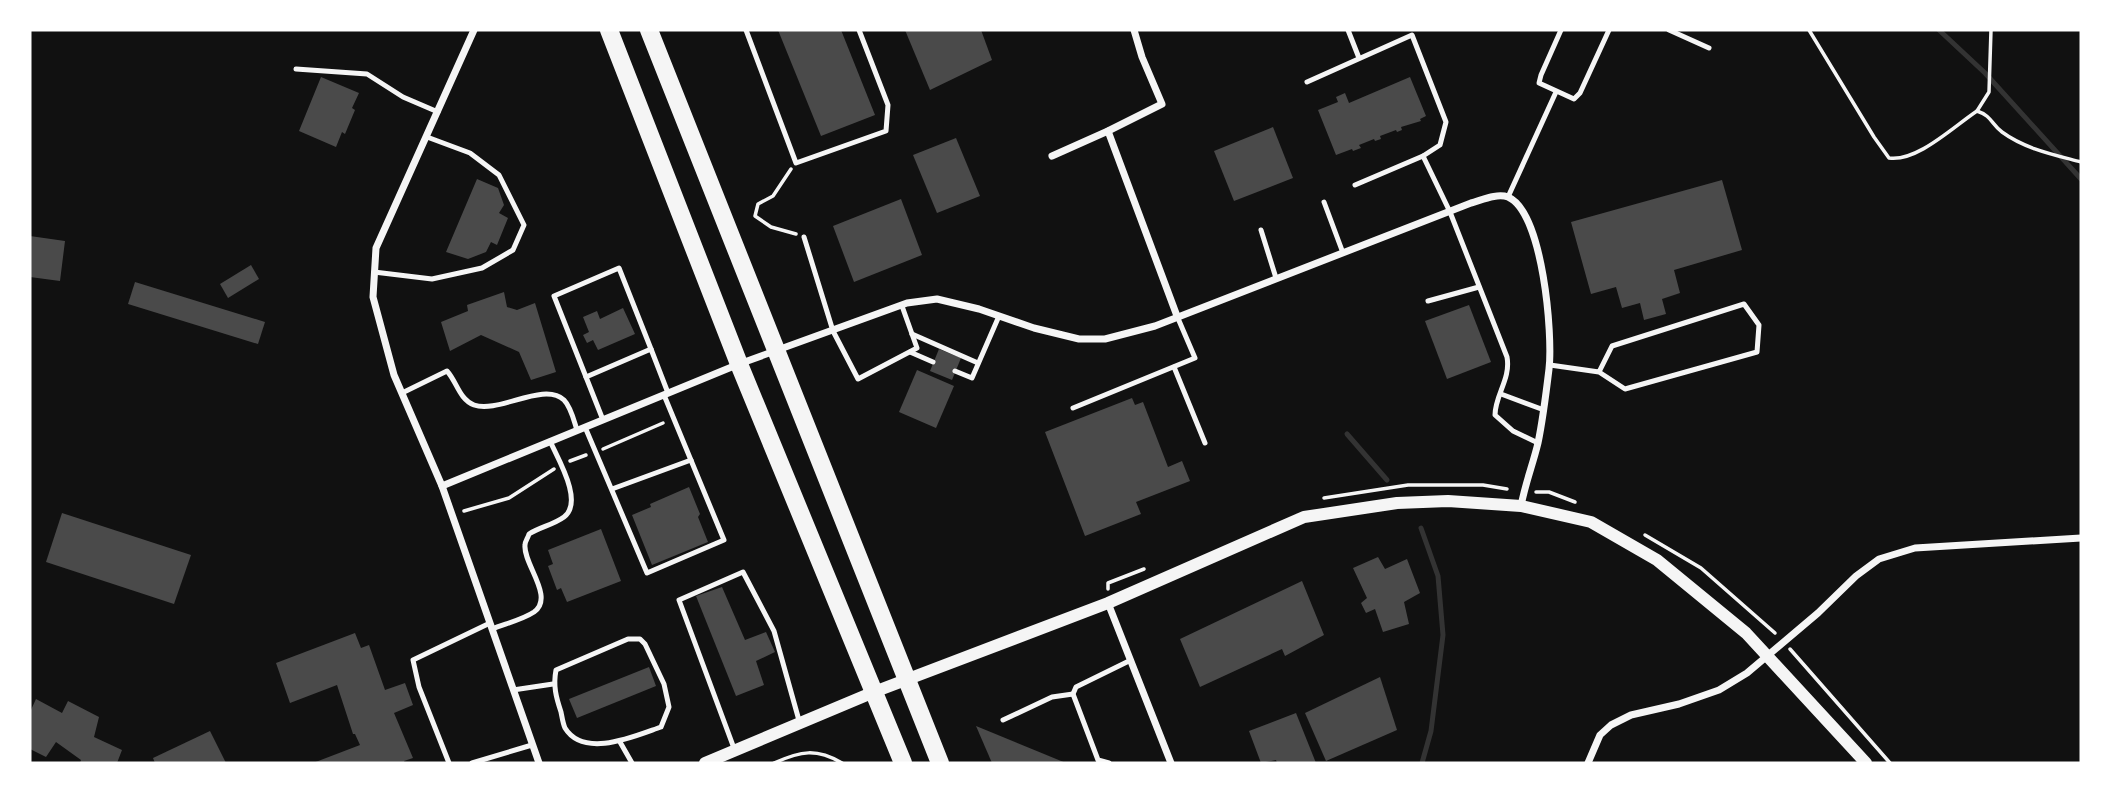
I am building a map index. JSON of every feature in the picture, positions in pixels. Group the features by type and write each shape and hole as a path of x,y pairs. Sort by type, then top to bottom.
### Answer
{"main road":[{"path":"609,30 739,364 903,763"},
{"path":"649,30 940,763"}],"street":[{"path":"474,30 376,248 373,298 394,375 442,486 539,763"},
{"path":"1052,156 1162,104 1134,30"},
{"path":"1108,131 1177,316"},
{"path":"442,486 739,364 902,306 937,299 1079,339 1105,340 1155,326 1489,197 1508,197 1527,218 1538,248 1547,305 1550,365 1538,443 1522,499"},
{"path":"705,763 874,692 1108,603 1304,517 1397,503 1522,499 1591,522 1657,560 1768,654 1866,763"},
{"path":"1588,763 1600,735 1611,725 1631,715 1719,691 1747,673 1879,559 1898,551 1944,545 2081,538"},
{"path":"1108,603 1170,761"}],"lane":[{"path":"746,30 796,163 886,131 888,105 859,30"},
{"path":"1348,30 1359,58"},
{"path":"1561,30 1539,81 1542,86 1574,99 1578,97 1609,30"},
{"path":"1668,30 1709,48"},
{"path":"1307,82 1411,32 1446,122 1440,145 1423,156 1355,185"},
{"path":"296,69 367,74 403,97 438,112"},
{"path":"1508,197 1556,92"},
{"path":"374,272 432,279 482,268 513,250 524,225 499,175 470,153 427,137"},
{"path":"1423,156 1450,212 1507,357 1508,367 1495,415 1513,431 1538,443"},
{"path":"1324,202 1343,253"},
{"path":"1261,230 1276,278"},
{"path":"804,237 833,331 858,379 917,348 902,306"},
{"path":"402,393 447,371 456,380 461,396 474,405 489,406 536,396 557,395 566,402 596,452 648,573 724,540 674,419 651,349 619,268 554,296 603,420"},
{"path":"1428,301 1479,287"},
{"path":"1550,365 1599,372 1625,389 1756,352 1759,325 1744,304 1612,346 1599,372"},
{"path":"955,371 972,378 999,316"},
{"path":"1073,408 1195,358 1177,316"},
{"path":"912,334 978,363"},
{"path":"586,377 651,349"},
{"path":"910,352 933,362"},
{"path":"1174,367 1205,443"},
{"path":"1502,394 1544,410"},
{"path":"449,763 419,687 413,660 491,626 533,613 540,606 541,595 525,545 529,534 567,515 572,495 550,442"},
{"path":"612,489 691,460"},
{"path":"735,751 680,600 743,572 774,631 800,723"},
{"path":"628,639 640,639 664,684 669,707 661,727 620,742 587,744 575,738 565,728 553,684 556,670 628,639"},
{"path":"1109,763 1098,760 1073,694 1076,687 1131,660"},
{"path":"513,690 553,684"},
{"path":"1003,720 1052,696 1073,694"},
{"path":"620,742 632,763"},
{"path":"472,763 532,745"},
{"path":"1161,763 1170,761"}],"path":[{"path":"1809,30 1874,137 1889,158 1898,159 1915,154 1977,111 1989,92 1991,30"},
{"path":"1977,111 1987,115 2002,132 2035,149 2081,162"},
{"path":"796,163 773,196 758,204 755,216 771,227 804,237"},
{"path":"451,513 509,498 560,464 674,419"},
{"path":"1316,501 1408,485 1483,485 1522,499 1549,492 1583,505"},
{"path":"1641,533 1702,568 1784,642 1890,763"},
{"path":"1108,603 1108,583 1146,569"},
{"path":"774,763 808,751 828,755 842,763"}],"building":[{"path":"778,30 841,30 875,115 821,136"},
{"path":"905,30 981,30 992,60 930,90"},
{"path":"321,77 359,93 345,134 342,132 336,147 299,131"},
{"path":"1410,77 1426,116 1420,119 1421,121 1401,127 1402,130 1359,145 1361,148 1336,155 1318,110 1338,102 1336,97 1345,93 1349,103"},
{"path":"1273,127 1293,178 1234,201 1214,151"},
{"path":"956,138 980,196 937,213 913,155"},
{"path":"477,179 498,188 504,205 499,213 508,218 497,245 491,242 486,252 468,259 446,252"},
{"path":"1722,180 1742,250 1674,270 1680,293 1662,299 1666,314 1644,320 1640,303 1622,308 1616,287 1591,294 1571,222"},
{"path":"901,199 922,255 854,282 833,226"},
{"path":"30,236 65,241 60,281 30,277"},
{"path":"251,265 259,279 228,298 220,284"},
{"path":"135,282 265,322 258,344 128,304"},
{"path":"504,292 507,307 517,310 535,303 556,372 531,380 519,352 481,335 450,351 441,322 468,311 467,305"},
{"path":"1469,305 1491,362 1447,379 1425,321"},
{"path":"623,308 635,334 598,350 593,340 587,343 583,335 589,332 583,317 597,311 600,319"},
{"path":"939,349 961,358 952,380 930,371"},
{"path":"917,370 954,386 936,428 899,412"},
{"path":"1132,398 1135,405 1143,402 1168,467 1182,461 1190,481 1136,502 1141,514 1085,536 1045,432"},
{"path":"689,487 708,542 652,565 632,515"},
{"path":"62,513 191,555 174,604 46,562"},
{"path":"601,529 621,581 567,602 561,588 557,590 548,566 553,564 548,550"},
{"path":"1378,557 1385,569 1407,559 1420,593 1404,602 1409,624 1383,632 1375,609 1366,613 1361,603 1367,598 1353,568"},
{"path":"1302,581 1324,635 1285,656 1282,649 1200,687 1180,639"},
{"path":"722,587 745,640 766,632 775,652 756,661 764,685 736,696 696,596"},
{"path":"355,633 361,648 369,645 385,690 405,683 413,705 394,713 413,758 404,761 405,763 313,763 360,745 353,734 337,685 290,703 276,663"},
{"path":"649,667 656,686 577,718 569,699"},
{"path":"1380,677 1397,730 1326,761 1305,713"},
{"path":"36,699 62,713 68,701 99,717 94,737 122,750 117,763 80,763 81,760 56,742 46,757 30,749 30,712"},
{"path":"1296,713 1316,763 1277,763 1276,760 1261,763 1249,731"},
{"path":"976,726 1066,763 992,763"},
{"path":"210,731 226,763 155,763 153,758"}],"waterway":[{"path":"1939,30 1985,73 2081,179"},
{"path":"1347,434 1387,480"},
{"path":"1421,528 1438,576 1443,635 1431,731 1422,763"}]}
